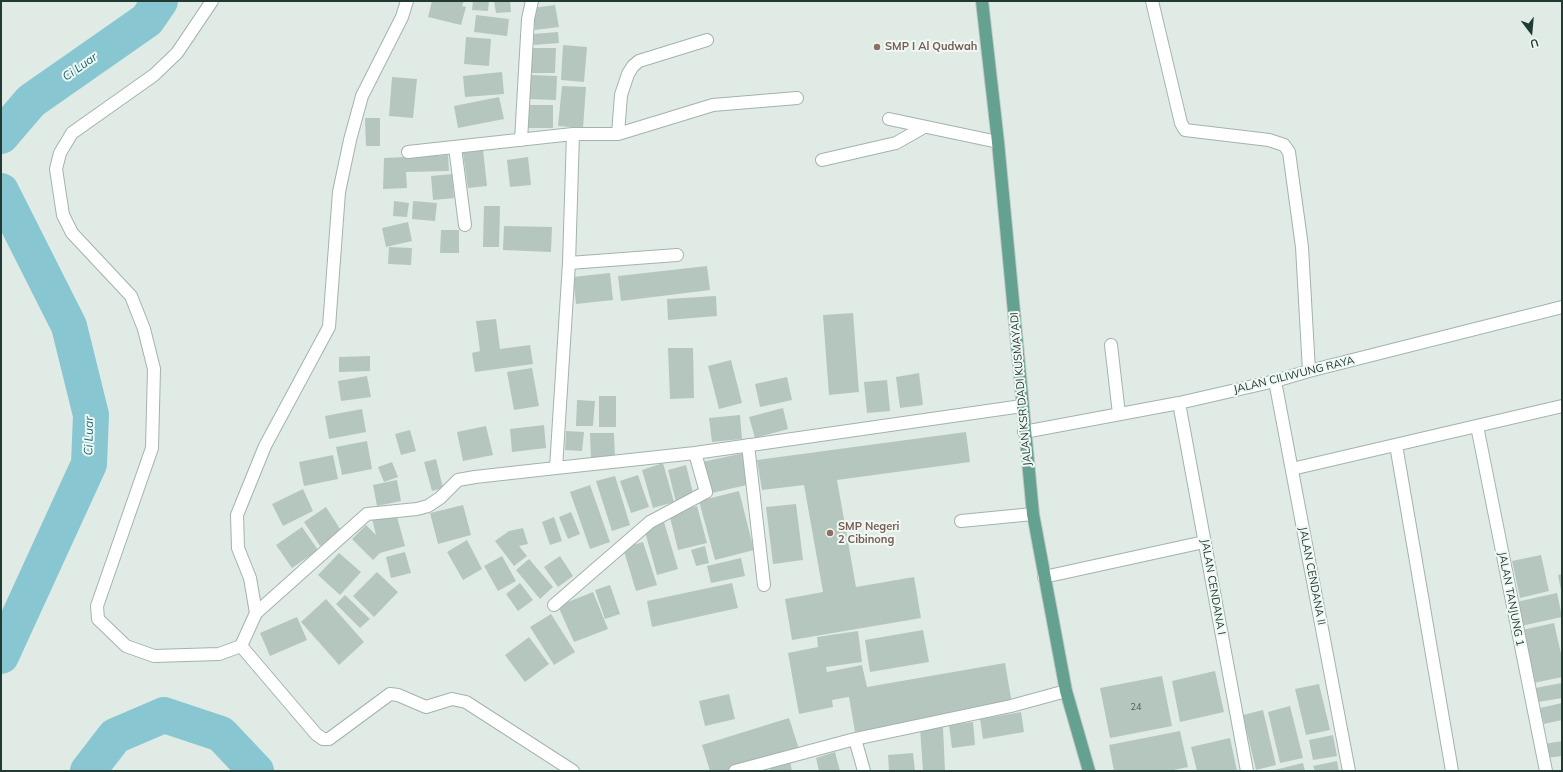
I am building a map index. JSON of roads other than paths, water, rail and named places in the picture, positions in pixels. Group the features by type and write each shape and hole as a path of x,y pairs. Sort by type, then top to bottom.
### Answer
{"main road":[{"name":"JALAN KSR DADI KUSMAYADI","path":"982,1 998,142 1024,432 1033,514 1066,691 1090,771"}],"street":[{"path":"212,1 177,53 154,75 72,132 60,153 56,169 63,215 72,233 131,296 144,329 154,369 152,448 96,606 98,619 126,646 154,656 219,654 241,646 256,613 367,514 417,509 428,506 440,498 458,480 695,453 1022,406"},
{"path":"256,613 250,578 238,548 236,515 265,446 329,327 339,192 350,140 362,96 402,17 407,1"},
{"path":"521,140 528,19 532,1"},
{"path":"1152,1 1181,123 1185,130 1269,140 1284,145 1289,152 1302,247 1308,371"},
{"path":"618,134 621,95 628,74 633,66 639,61 707,40"},
{"path":"408,152 573,134 618,134 713,105 797,98"},
{"path":"889,119 998,142"},
{"path":"822,160 896,143 924,127"},
{"path":"556,468 569,263 573,134"},
{"path":"455,147 465,225"},
{"path":"569,263 677,256"},
{"name":"JALAN CILIWUNG RAYA","path":"1024,432 1179,403 1275,381 1308,371 1562,307"},
{"path":"1111,345 1119,414"},
{"name":"JALAN CENDANA II","path":"1275,381 1349,771"},
{"name":"JALAN CENDANA I","path":"1179,403 1247,771"},
{"path":"1292,470 1562,406"},
{"name":"JALAN TANJUNG 1","path":"1477,426 1546,771"},
{"path":"748,445 764,585"},
{"path":"1396,445 1452,771"},
{"path":"554,605 650,522 706,492 695,453"},
{"path":"960,521 1033,514"},
{"path":"1044,576 1204,542"},
{"path":"241,646 316,734 323,739 330,738 390,694 398,695 426,707 452,699 466,702 573,771"},
{"path":"735,771 854,739 1011,706 1066,691"},
{"path":"854,739 864,771"}],"waterway":[{"name":"Ci Luar","path":"1,136 31,101 147,20 160,1"},
{"name":"Ci Luar","path":"1,191 69,326 91,415 89,464 1,656"},
{"name":"Ci Luar","path":"88,771 115,736 164,715 221,734 256,771"}],"place":[{"name":"SMP I Al Qudwah","path":"877,47"},
{"name":"SMP Negeri 2 Cibinong","path":"830,533"}]}
